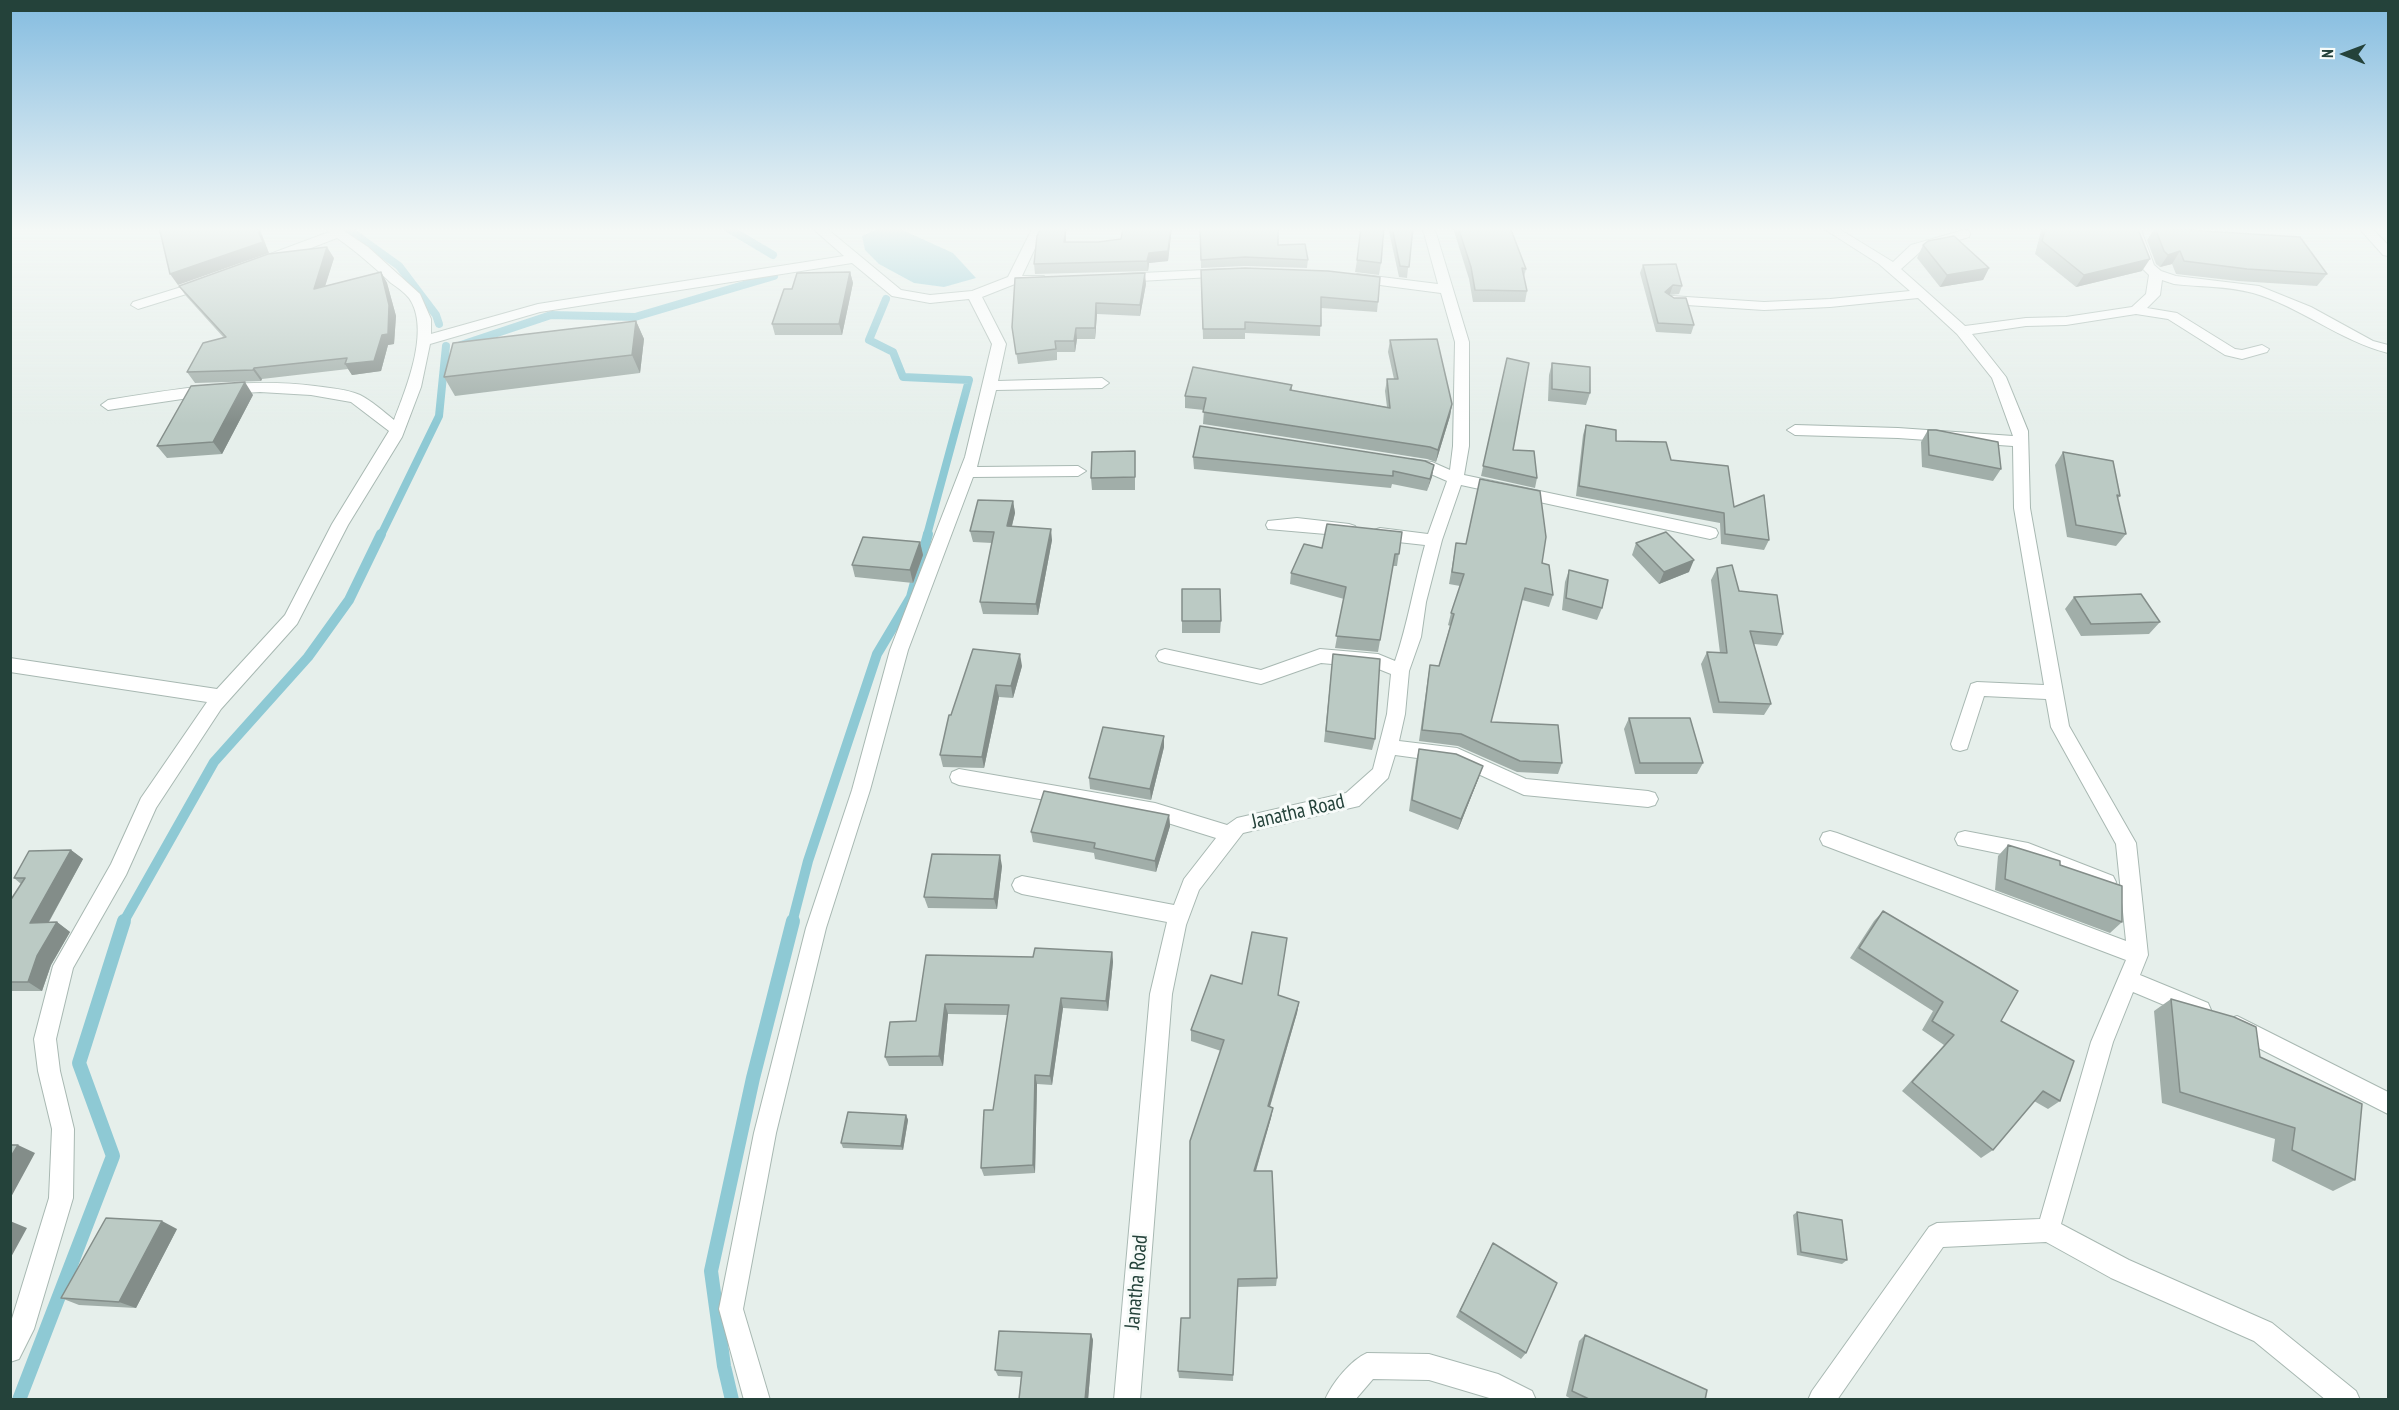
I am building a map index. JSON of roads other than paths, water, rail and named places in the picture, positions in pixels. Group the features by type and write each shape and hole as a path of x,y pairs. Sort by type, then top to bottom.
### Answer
{"street":[{"path":"138,305 175,293"},
{"path":"10,1350 22,1329 61,1198 63,1129 49,1071 45,1039 63,966 119,869 148,804 222,697 291,620 340,524 397,430 414,387 424,341 424,319 415,297 410,293"},
{"path":"424,341 538,308 635,293"},
{"path":"901,293 930,299 981,293"},
{"name":"Janatha Road","path":"1127,1400 1161,994 1179,915 1191,885 1237,826 1352,800 1381,773 1395,714 1400,671 1412,637 1434,540 1456,479 1461,446 1462,342 1446,293"},
{"path":"2136,310 2153,293"},
{"path":"2263,293 2306,310 2368,344 2388,349"},
{"path":"1671,300 1764,306 1830,303 1921,294 1962,331 1999,377 2020,431 2022,508 2060,727 2126,843 2138,956 2102,1042 2048,1230"},
{"path":"757,1400 731,1309 765,1133 816,928 861,790 899,650 968,472 999,344 975,295"},
{"path":"1962,331 2026,322 2066,321 2136,310 2172,316 2230,352 2242,355 2262,350"},
{"path":"989,387 1102,383"},
{"path":"108,405 162,395 254,386 289,388 330,392 356,399 397,430"},
{"path":"1795,430 1898,433 2020,441"},
{"path":"1392,461 1427,466 1456,479 1710,533"},
{"path":"968,472 1078,471"},
{"path":"1274,525 1297,524 1434,540"},
{"path":"1165,656 1261,677 1320,656 1378,661 1400,671"},
{"path":"10,665 222,697"},
{"path":"1960,744 1977,689 2054,692"},
{"path":"1388,747 1457,756 1524,787 1648,799"},
{"path":"959,777 1155,811 1231,834"},
{"path":"1830,839 2138,956"},
{"path":"1965,839 2028,851 2120,887 2132,894"},
{"path":"1022,885 1179,915"},
{"path":"2127,979 2240,1027 2388,1103"},
{"path":"1821,1400 1937,1235 2048,1230 2120,1269 2263,1332 2347,1400"},
{"path":"1338,1400 1367,1366 1430,1367 1498,1387 1523,1400"}],"waterway":[{"path":"419,293 436,315 439,324"},
{"path":"461,345 551,315 635,317 717,293"},
{"path":"886,299 869,340 893,352 903,377 969,380 927,535"},
{"path":"381,535 439,416 446,346"},
{"path":"124,922 214,762 308,657 349,600 381,534"},
{"path":"792,923 808,861 877,654 911,597 928,534"},
{"path":"732,1400 724,1366 711,1271 753,1078 793,921"},
{"path":"19,1400 113,1156 79,1063 124,922"}]}
